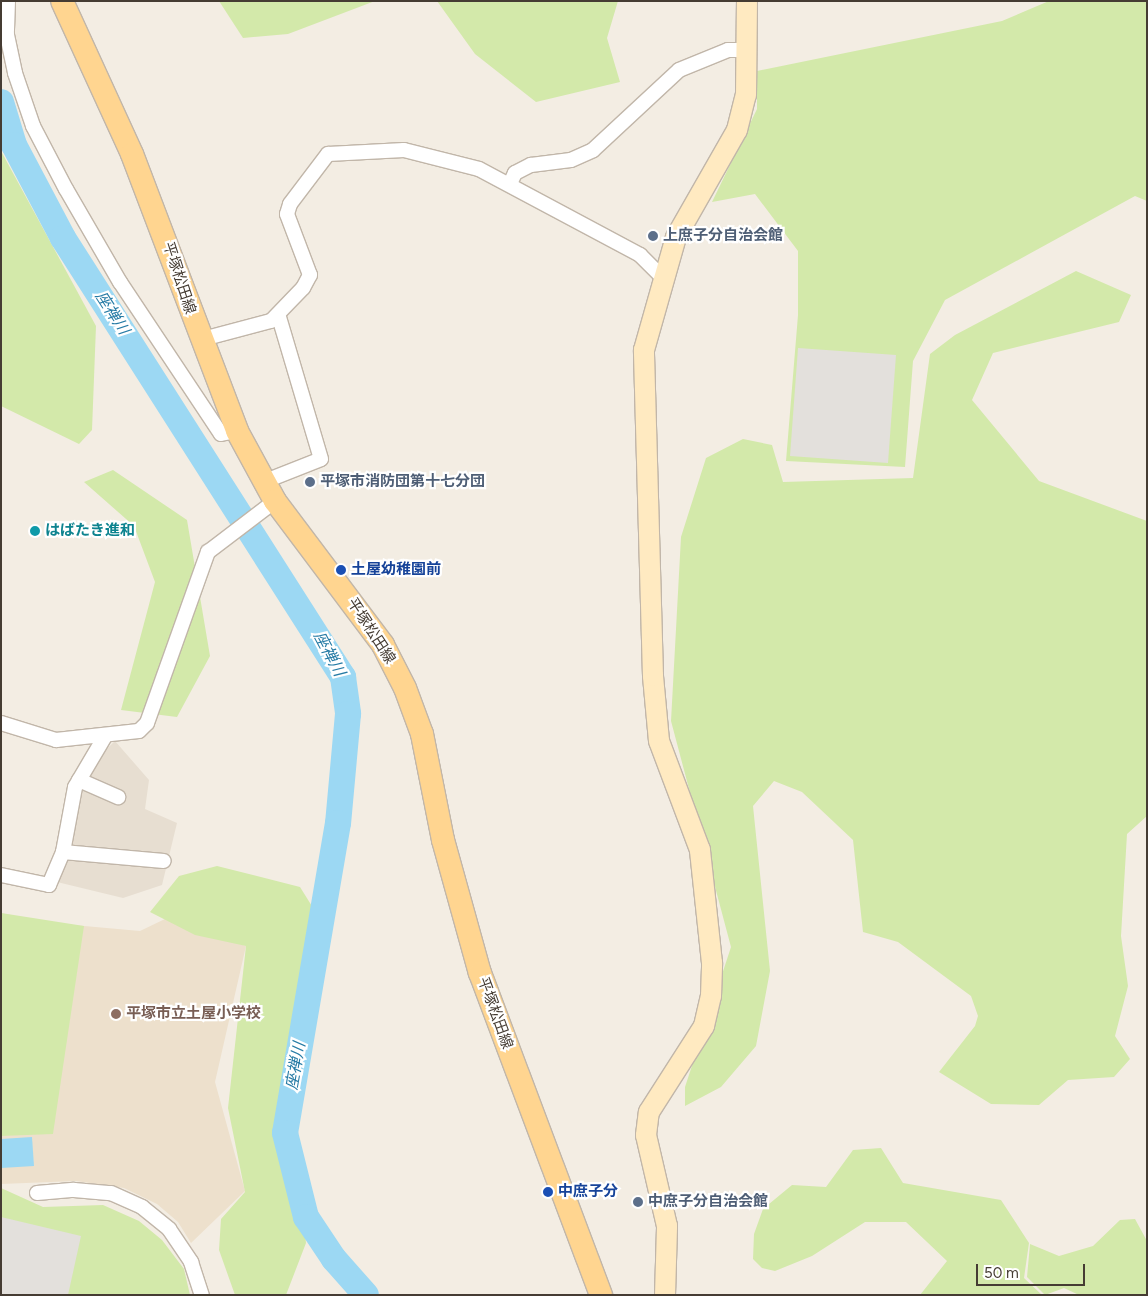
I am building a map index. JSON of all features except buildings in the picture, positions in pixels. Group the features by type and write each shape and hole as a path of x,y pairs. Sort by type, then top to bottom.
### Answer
{"main road":[{"name":"平塚松田線","path":"62,1 132,154 199,340 237,431 269,492 383,645 405,688 422,734 443,840 480,973 601,1295"}],"street":[{"path":"8,1 7,35 15,73 33,126 66,189 120,282 221,434 237,431"},
{"path":"665,1295 667,1226 646,1135 650,1112 704,1026 711,996 712,963 700,850 666,769 653,676 644,350 662,277 698,193 737,130 746,95 746,1"},
{"path":"510,184 515,174 531,165 571,160 593,150 679,70 728,50 746,50"},
{"path":"199,340 279,317 310,275 287,214 290,204 328,154 421,151 510,184 640,255 662,277"},
{"path":"1,723 56,740 104,738 139,730 147,723 203,562 269,492 321,459 279,317"},
{"path":"1,875 49,885 63,852 79,780 104,738"},
{"path":"79,780 118,797"},
{"path":"63,852 164,861"},
{"path":"37,1193 74,1190 111,1193 142,1207 169,1229 191,1262 202,1295"}],"shaded area":[{"path":"798,348 896,355 888,463 790,456"},
{"path":"115,741 149,780 145,809 177,823 162,885 123,898 57,882 88,767"},
{"name":"平塚市立土屋小学校","path":"1,913 51,923 140,931 167,918 246,946 215,1082 245,1191 191,1243 178,1222 157,1204 124,1188 76,1181 1,1184"},
{"path":"1,1217 81,1236 68,1295 1,1295"}],"green space":[{"path":"219,1 375,1 288,34 243,38"},
{"path":"437,1 618,1 607,38 620,82 536,102 475,54"},
{"path":"1049,1 1147,1 1147,201 1135,196 945,300 913,361 905,467 786,461 798,315 798,251 755,194 712,202 757,109 757,71 1002,21"},
{"path":"1,151 96,326 92,430 79,444 1,406"},
{"path":"1076,271 1131,295 1119,322 993,353 972,400 1039,481 1147,521 1147,816 1127,834 1121,936 1128,986 1115,1036 1130,1059 1114,1077 1068,1080 1039,1105 991,1104 939,1072 975,1026 978,1016 971,996 898,942 863,932 853,840 802,792 774,781 753,806 770,971 756,1046 721,1087 685,1106 685,1087 731,947 671,721 681,537 706,458 743,439 772,445 783,482 913,478 930,354 955,335"},
{"path":"113,470 187,520 210,656 177,717 121,710 155,582 134,526 84,482"},
{"path":"217,866 300,887 315,911 312,985 292,1115 306,1243 286,1295 235,1295 219,1250 221,1219 245,1192 228,1108 246,946 195,935 150,912 179,876"},
{"path":"1,913 84,926 53,1134 1,1136"},
{"path":"881,1148 903,1183 1001,1200 1029,1243 1024,1278 1042,1295 920,1295 947,1261 906,1222 865,1222 812,1256 775,1271 762,1268 753,1259 754,1234 763,1209 792,1185 826,1187 853,1150"},
{"path":"1,1188 43,1207 103,1205 139,1221 162,1240 184,1269 190,1295 1,1295"},
{"path":"1135,1219 1147,1241 1147,1295 1079,1295 1064,1288 1045,1295 1027,1277 1030,1244 1059,1256 1093,1246 1120,1220"}],"water":[{"path":"32,1137 34,1166 1,1168 1,1139"}],"waterway":[{"name":"座禅川","path":"1,102 14,145 63,238 343,677 348,714 338,823 285,1133 306,1217 334,1259 366,1295"}],"place":[{"name":"上庶子分自治会館","path":"653,236"},
{"name":"平塚市消防団第十七分団","path":"310,482"},
{"name":"はばたき進和","path":"35,531"},
{"name":"土屋幼稚園前","path":"341,570"},
{"name":"平塚市立土屋小学校","path":"116,1014"},
{"name":"中庶子分","path":"548,1192"},
{"name":"中庶子分自治会館","path":"638,1202"}]}
